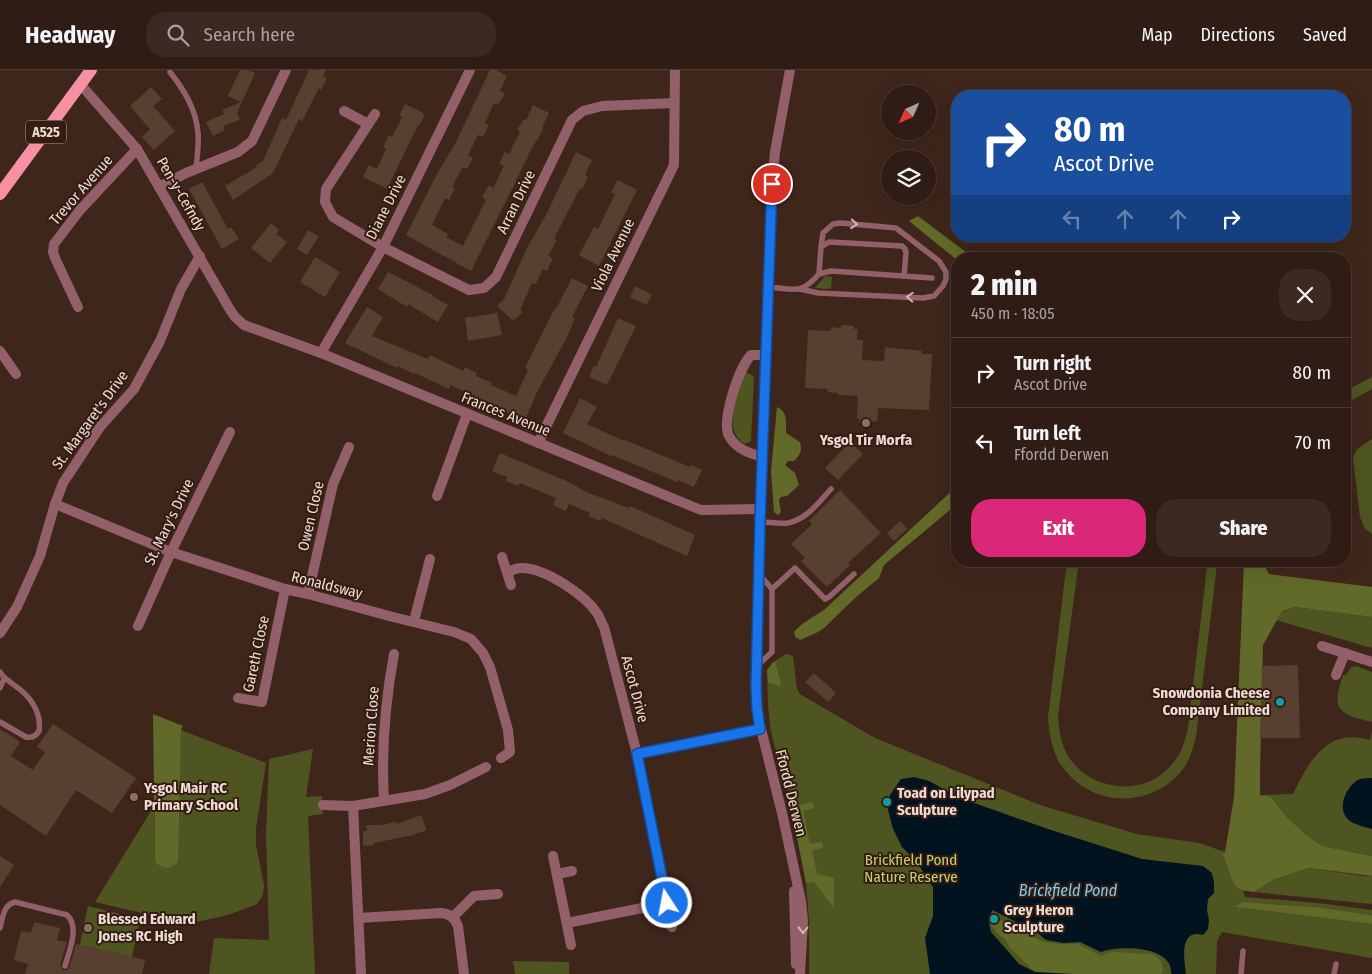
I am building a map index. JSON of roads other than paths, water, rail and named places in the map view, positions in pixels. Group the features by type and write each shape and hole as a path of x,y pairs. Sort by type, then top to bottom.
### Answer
{"main road":[{"name":"A525","path":"0,194 91,70"}],"street":[{"path":"159,187 238,152 252,141 286,70"},
{"name":"Diane Drive","path":"321,353 383,247 470,70"},
{"name":"Viola Avenue","path":"538,443 674,165 675,70"},
{"name":"Ffordd Derwen","path":"790,70 775,152 772,184 758,574 757,708 760,729 782,813 801,901 803,921 799,974"},
{"name":"Pen-y-Cefndy","path":"81,84 137,149 229,308 244,325"},
{"name":"Arran Drive","path":"375,114 326,189 325,202 333,217 383,247 469,290 484,288 496,278 572,120 583,111 602,106 674,102"},
{"path":"344,110 368,124"},
{"name":"Trevor Avenue","path":"78,307 52,252 54,244 80,210 137,149"},
{"name":"St. Margaret's Drive","path":"0,633 17,607 40,556 62,483 100,427 134,389 160,341 181,289 200,256"},
{"name":"Frances Avenue","path":"244,325 321,353 700,510 760,509"},
{"path":"0,350 16,374"},
{"path":"762,457 740,448 729,435 727,426 736,381 745,362 751,355 766,355"},
{"path":"437,496 467,414"},
{"name":"St. Mary's Drive","path":"138,626 171,552 230,432"},
{"name":"Owen Close","path":"308,594 332,484 349,447"},
{"name":"Ronaldsway","path":"55,504 171,552 285,590 308,594 393,618 414,621 454,632 471,639 483,653 490,667 508,730 510,752 500,758"},
{"path":"502,557 512,585"},
{"path":"414,621 430,559"},
{"name":"Ascot Drive","path":"508,572 520,568 533,569 550,576 583,598 597,613 604,627 637,754 672,927"},
{"name":"Gareth Close","path":"238,698 262,702 285,590"},
{"path":"1322,646 1372,662"},
{"path":"1336,674 1345,653"},
{"name":"Merion Close","path":"384,800 382,767 386,697 394,654"},
{"path":"637,754 760,729"},
{"path":"323,805 353,806 425,794 450,785 486,767"},
{"path":"353,806 361,974"},
{"path":"553,856 571,944"},
{"path":"557,874 572,871"},
{"path":"453,917 474,896 498,894"},
{"path":"567,923 667,903"},
{"path":"359,918 441,913 453,917 458,926 464,974"}],"lane":[{"path":"170,72 185,91 193,109 198,133 196,169"},
{"path":"768,287 800,289 818,293 923,298 934,296 940,291 946,278 946,272 939,261 901,230 841,223 833,224 823,233 819,274"},
{"path":"821,247 829,242 902,246 906,253 904,276"},
{"path":"800,289 808,286 819,274 831,271 932,278"},
{"path":"760,522 786,523 797,520 807,514 832,489"},
{"path":"772,589 795,568 825,599 854,574"},
{"path":"757,666 772,652 772,589 758,574"},
{"path":"0,672 4,679 14,684 32,703 40,726 35,735 26,738 0,722"},
{"path":"0,688 4,679"},
{"path":"0,928 5,908 15,902 67,915 71,919 73,926 65,966"},
{"path":"1241,974 1243,951"},
{"path":"1334,974 1336,964"}],"water":[{"name":"Brickfield Pond","path":"914,777 929,781 960,798 1142,859 1203,866 1212,873 1214,893 1208,899 1208,929 1203,935 1195,934 1190,936 1187,941 1184,954 1186,974 1171,974 1170,964 1164,957 1155,952 1120,948 1101,952 1080,942 1063,943 1046,940 1035,931 992,910 989,922 991,932 1019,964 1035,972 1073,974 930,974 925,938 933,916 933,887 916,861 902,847 893,829 888,810 890,795 901,779"},
{"path":"1364,778 1372,778 1372,829 1350,821 1343,811 1343,804 1347,792 1355,782"}],"place":[{"name":"Ysgol Tir Morfa","path":"866,423"},
{"name":"Snowdonia Cheese Company Limited","path":"1280,702"},
{"name":"Ysgol Mair RC Primary School","path":"134,797"},
{"name":"Toad on Lilypad Sculpture","path":"887,802"},
{"name":"Grey Heron Sculpture","path":"994,919"},
{"name":"Blessed Edward Jones RC High","path":"88,928"}],"park label":[{"name":"Brickfield Pond Nature Reserve","path":"911,868"}]}
